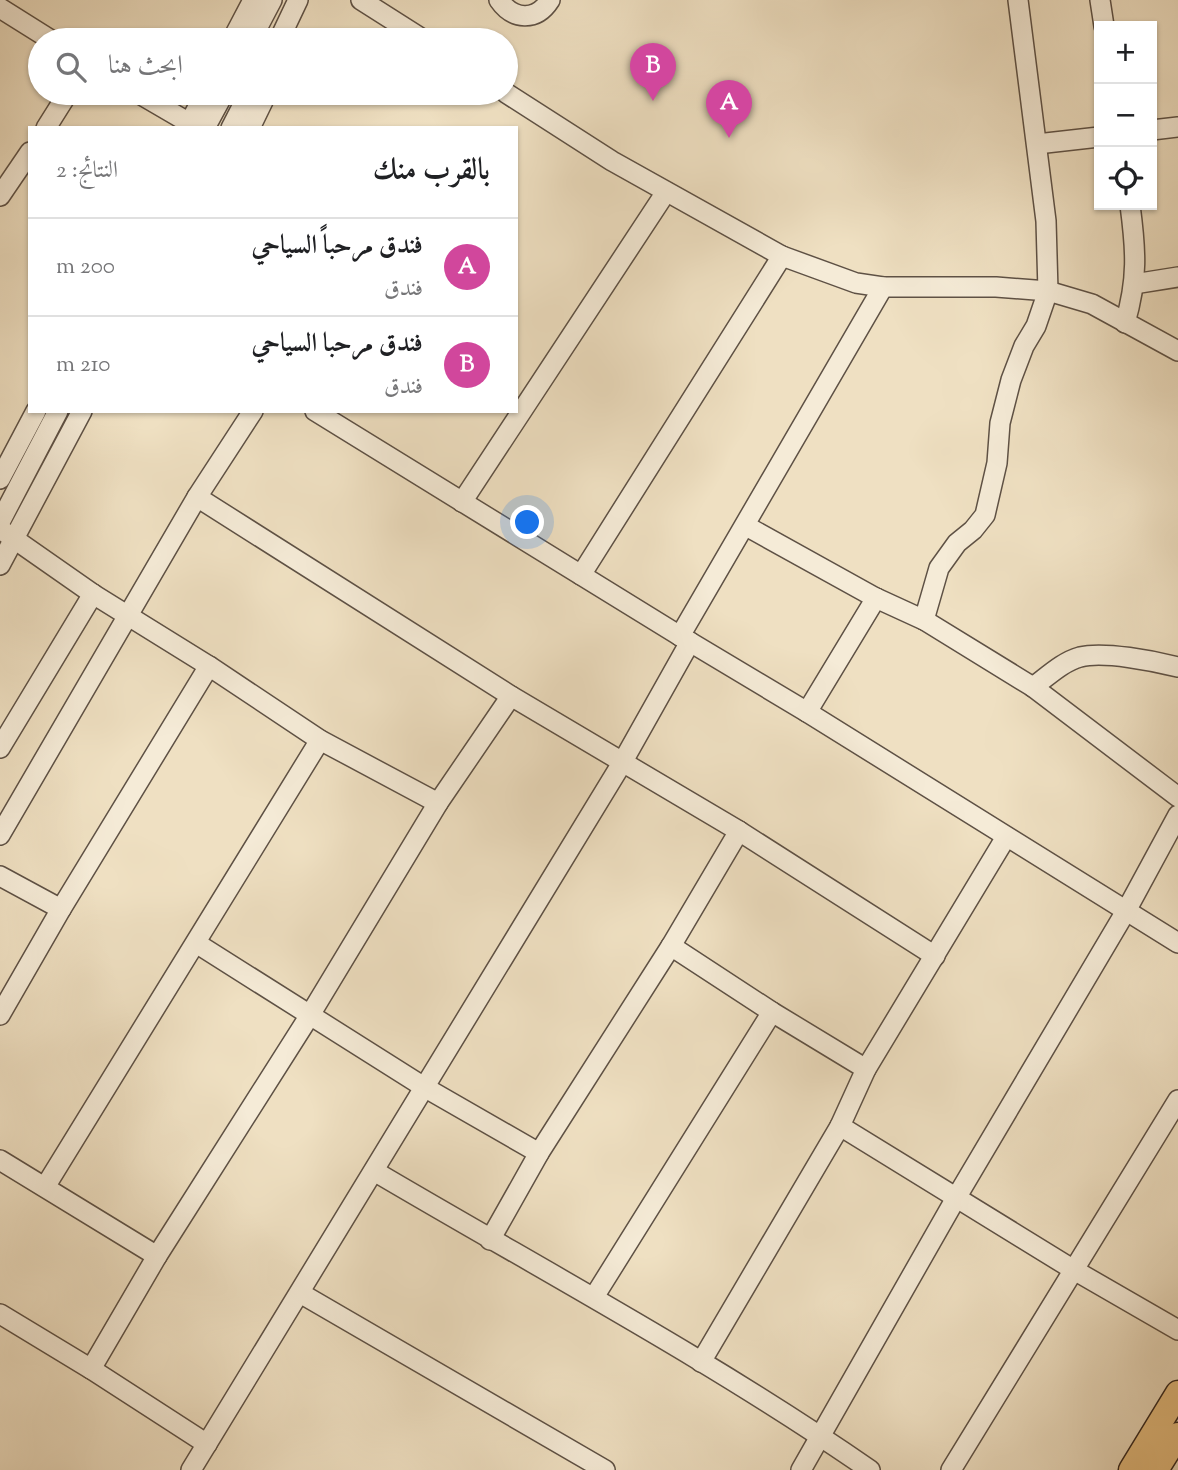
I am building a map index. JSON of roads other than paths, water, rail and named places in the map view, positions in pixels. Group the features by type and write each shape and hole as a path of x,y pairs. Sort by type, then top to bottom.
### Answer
{"main road":[{"path":"1131,1470 1178,1393"},
{"path":"1156,1470 1178,1435"}],"street":[{"path":"239,28 253,0"},
{"path":"257,28 272,0"},
{"path":"285,28 298,0"},
{"path":"361,0 405,28"},
{"path":"499,0 513,13 523,16 536,15 550,0"},
{"path":"925,620 939,568 957,543 973,530 985,515 997,463 1000,423 1011,380 1024,346 1036,326 1048,291 1046,221 1018,0"},
{"path":"1100,0 1103,21"},
{"path":"0,8 32,28"},
{"path":"518,100 666,192 782,256 856,283 883,287 996,287 1048,291 1092,304 1178,351"},
{"path":"47,126 60,105"},
{"path":"158,105 193,126"},
{"path":"195,126 201,105"},
{"path":"196,126 214,105"},
{"path":"232,126 243,105"},
{"path":"251,126 261,105"},
{"path":"1157,129 1178,127"},
{"path":"1037,144 1094,138"},
{"path":"3,183 28,154"},
{"path":"462,502 666,192"},
{"path":"1125,323 1136,271 1131,210"},
{"path":"581,575 782,256"},
{"path":"1134,284 1178,277"},
{"path":"191,1470 622,763 746,526 883,287"},
{"path":"0,479 35,413"},
{"path":"0,522 57,413"},
{"path":"0,565 7,534 81,413"},
{"path":"0,835 197,497 252,413"},
{"path":"318,413 1178,943"},
{"path":"197,497 511,696 739,831 935,956"},
{"path":"746,526 876,598 925,620 1033,687 1178,797"},
{"path":"7,534 93,594 209,666 320,740 438,803"},
{"path":"0,748 93,594"},
{"path":"807,712 876,598"},
{"path":"1033,687 1055,670 1079,657 1109,657 1178,667"},
{"path":"0,1015 61,909 209,666"},
{"path":"91,1368 157,1256 310,1015 438,803 511,696"},
{"path":"45,1187 320,740"},
{"path":"801,1470 956,1198 1126,911 1178,815"},
{"path":"491,1240 540,1153 671,946 739,831"},
{"path":"701,1362 841,1126 866,1069 1006,837"},
{"path":"0,876 61,909"},
{"path":"196,943 424,1087 540,1153"},
{"path":"671,946 866,1069"},
{"path":"594,1297 772,1012"},
{"path":"951,1470 1178,1100"},
{"path":"841,1126 1074,1270 1178,1330"},
{"path":"0,1160 157,1256"},
{"path":"374,1171 594,1297 870,1470"},
{"path":"300,1293 602,1469"},
{"path":"0,1314 91,1368 207,1444"}],"place":[{"name":"فندق مرحبا السياحي","path":"653,101"},
{"name":"فندق مرحباً السياحي","path":"729,138"}]}
